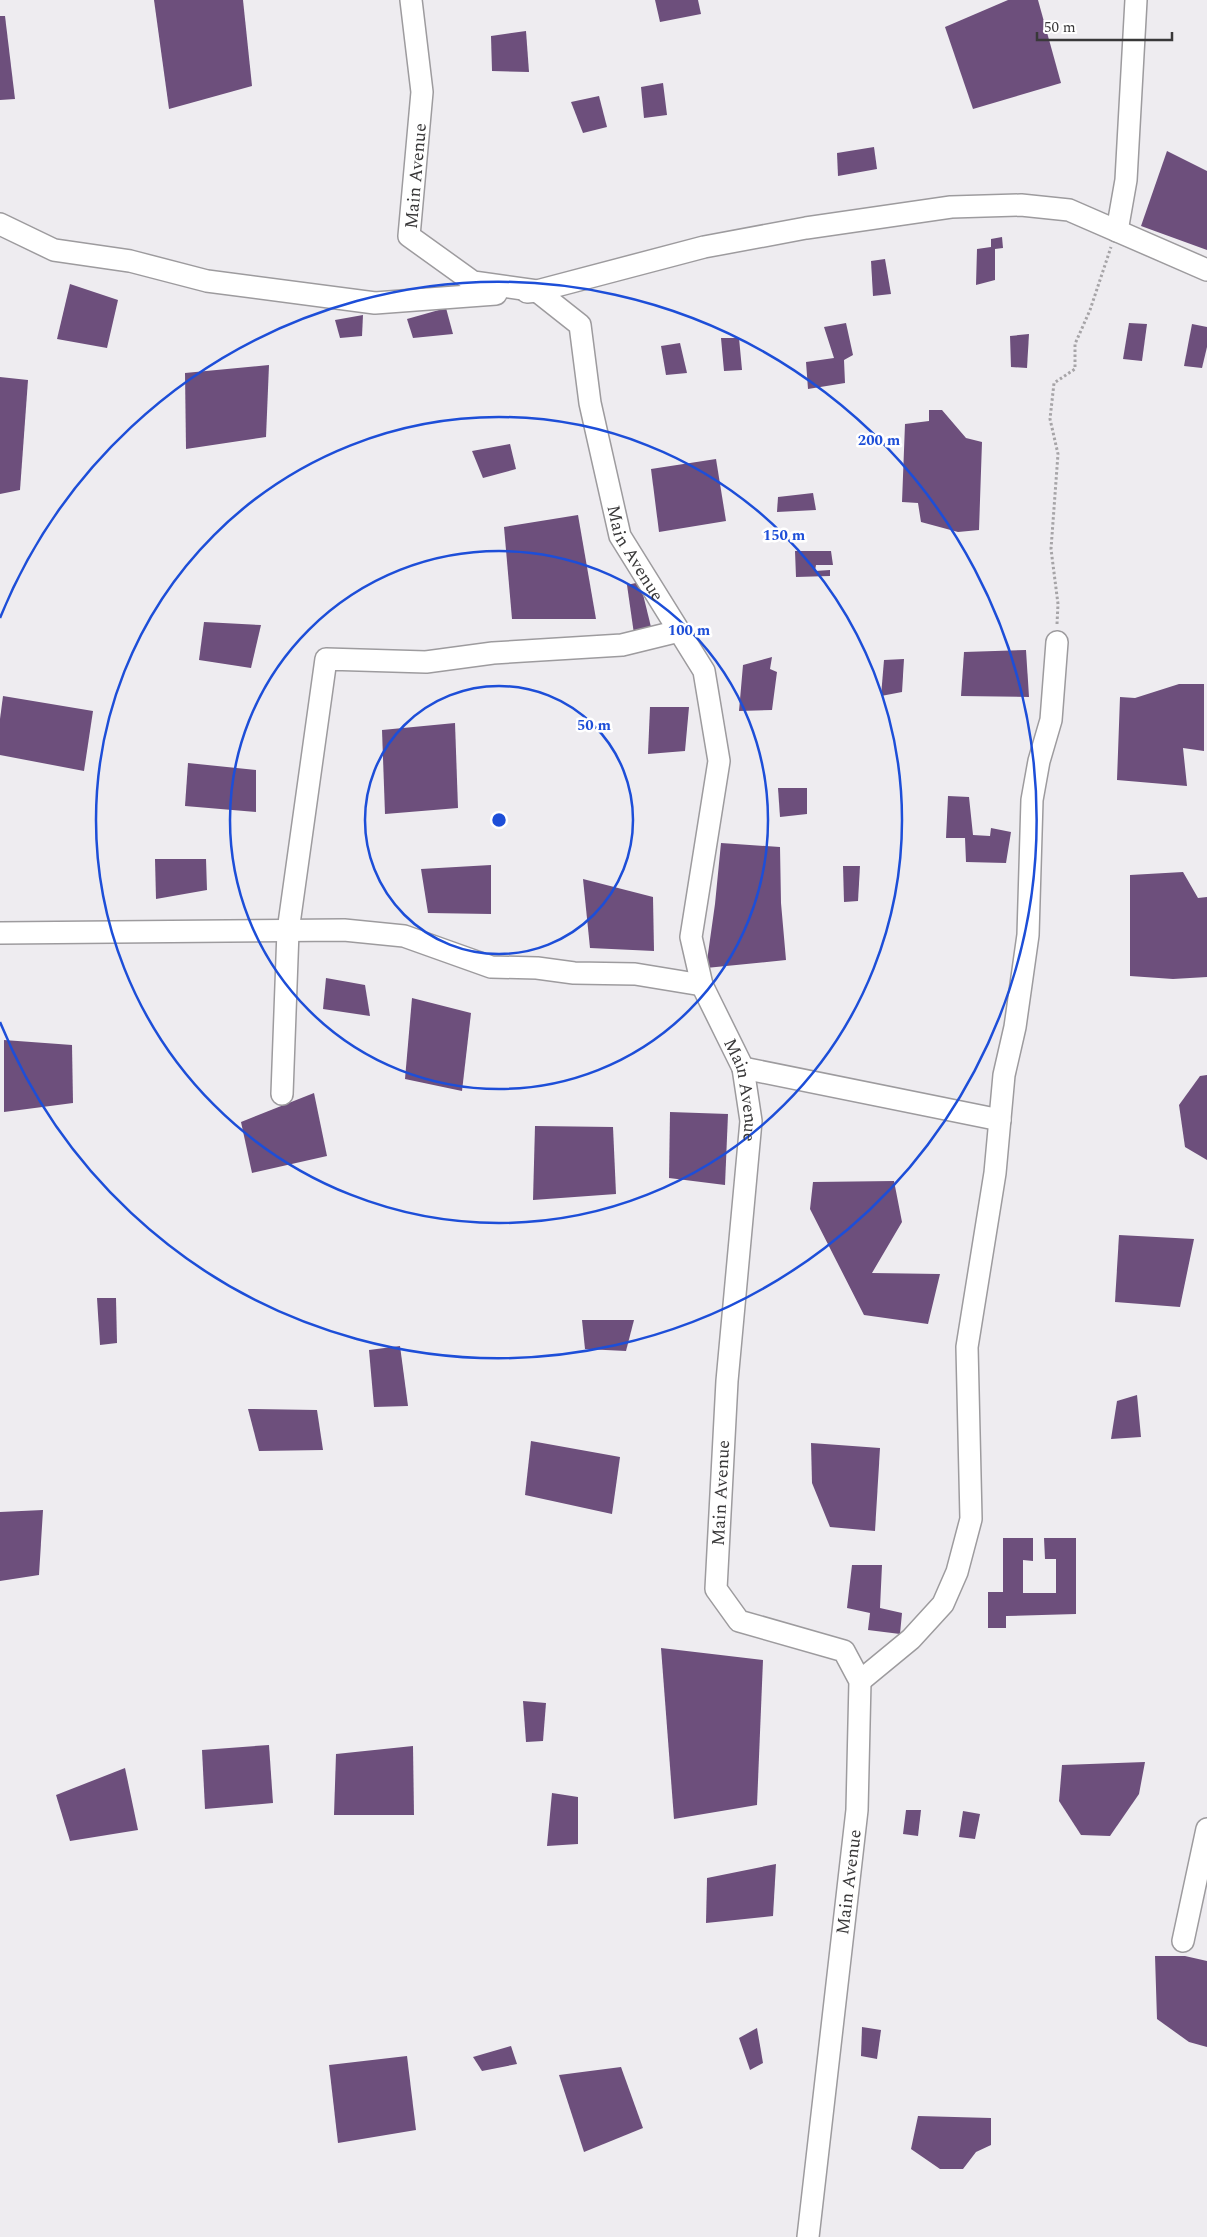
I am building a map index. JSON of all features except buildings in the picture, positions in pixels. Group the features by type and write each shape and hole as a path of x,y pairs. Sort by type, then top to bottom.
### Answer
{"street":[{"name":"Main Avenue","path":"411,0 422,92 409,236 473,282 537,292 580,325 590,403 620,536 704,671 719,761 691,937 702,985 743,1068 751,1121 727,1380 716,1589 739,1620 844,1651 860,1681 857,1810 808,2237"},
{"path":"1117,231 1126,180 1136,0"},
{"path":"0,224 54,250 130,260 207,281 376,303 537,292 704,247 806,228 951,207 1021,205 1069,210 1207,270"},
{"path":"282,1094 288,931 326,659 426,662 493,653 622,645 679,630"},
{"path":"860,1681 911,1639 943,1604 957,1572 971,1519 967,1347 995,1174 1004,1075 1015,1027 1028,935 1032,800 1039,761 1051,720 1057,642"},
{"path":"0,933 344,930 404,936 491,967 537,968 574,973 635,974 702,985"},
{"path":"743,1068 1000,1120"},
{"path":"1183,1941 1207,1829"}],"path":[{"path":"1057,642 1058,604 1051,549 1058,454 1050,419 1054,383 1075,369 1074,344 1090,310 1117,231"}]}
